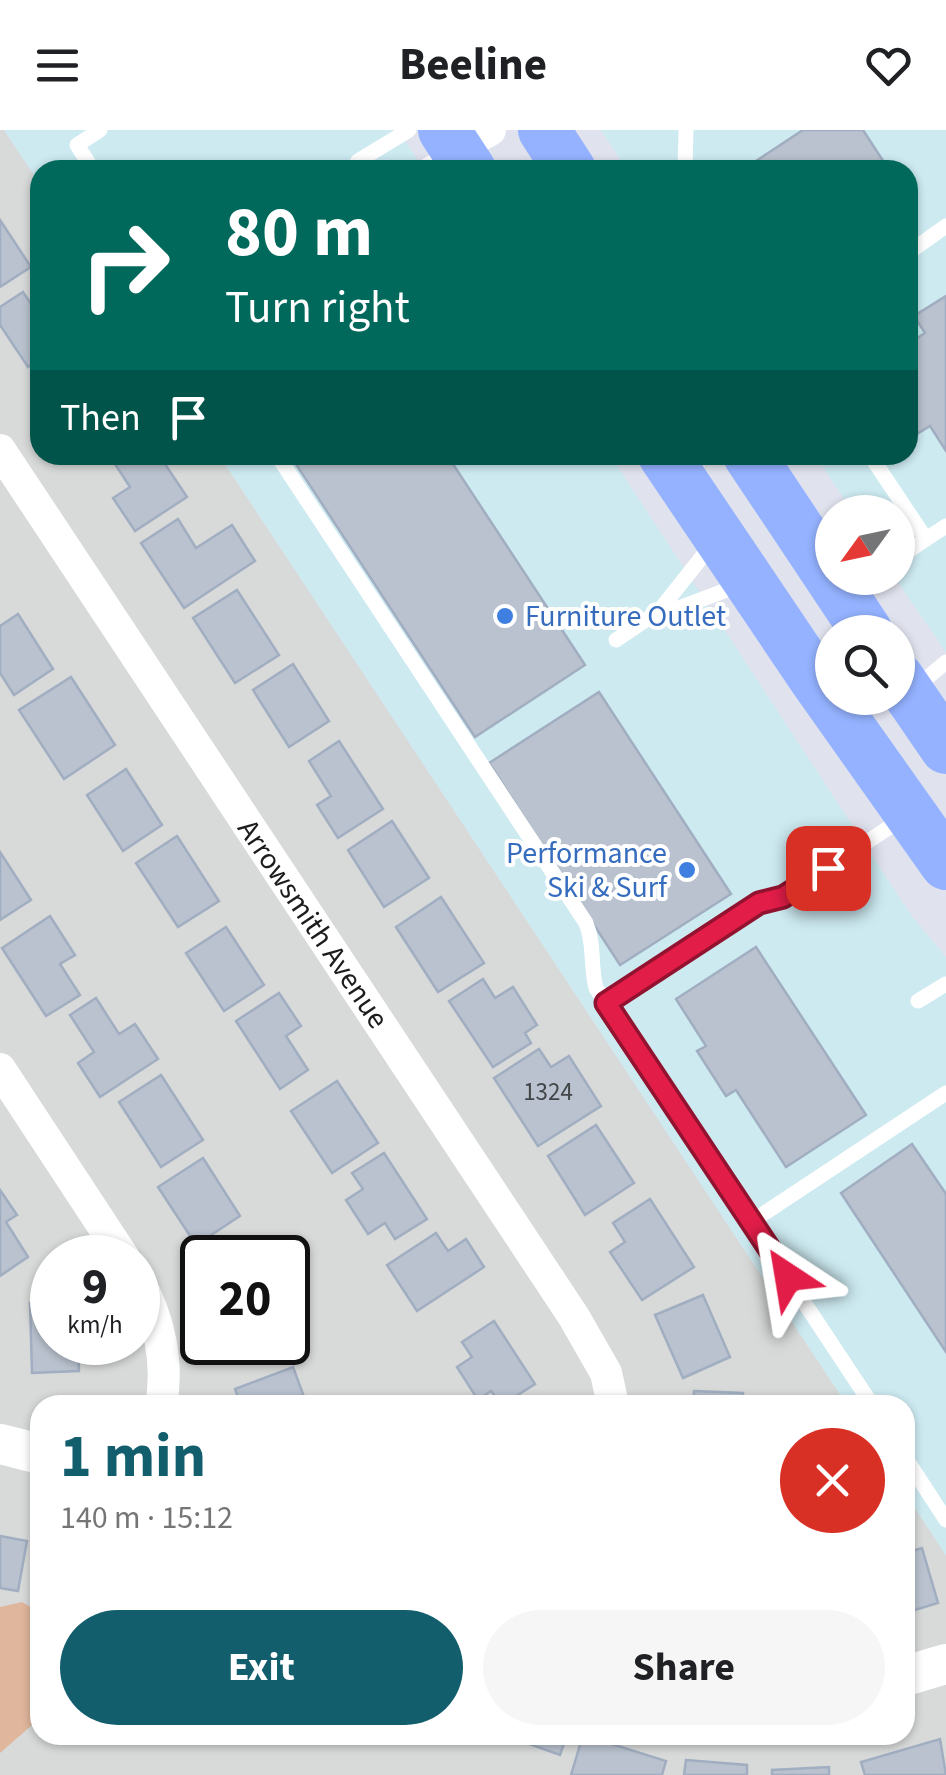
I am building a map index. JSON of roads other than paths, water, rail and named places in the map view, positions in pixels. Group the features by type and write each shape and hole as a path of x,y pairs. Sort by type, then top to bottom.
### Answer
{"main road":[{"path":"544,130 564,160"},
{"path":"671,465 946,864"},
{"path":"757,465 855,605"},
{"path":"917,678 946,748"}],"street":[{"name":"Arrowsmith Avenue","path":"0,450 574,1317 606,1373 611,1395"},
{"path":"0,1069 109,1235"},
{"path":"160,1350 163,1395"},
{"path":"0,1444 30,1452"},
{"path":"915,1673 946,1664"}],"lane":[{"path":"87,160 77,145 100,130"},
{"path":"360,160 408,130"},
{"path":"685,160 686,130"},
{"path":"918,246 946,226"},
{"path":"284,465 586,923 593,940 592,972 606,1003 865,1395"},
{"path":"877,465 926,539"},
{"path":"915,546 946,526"},
{"path":"616,640 658,611 719,536"},
{"path":"658,611 676,609 748,582"},
{"path":"606,1003 759,903 783,897 909,814"},
{"path":"918,1001 946,984"},
{"path":"751,1222 946,1092"},
{"path":"915,1472 946,1520"}],"place":[{"name":"Furniture Outlet","path":"505,616"},
{"name":"Performance Ski & Surf","path":"687,870"}]}
